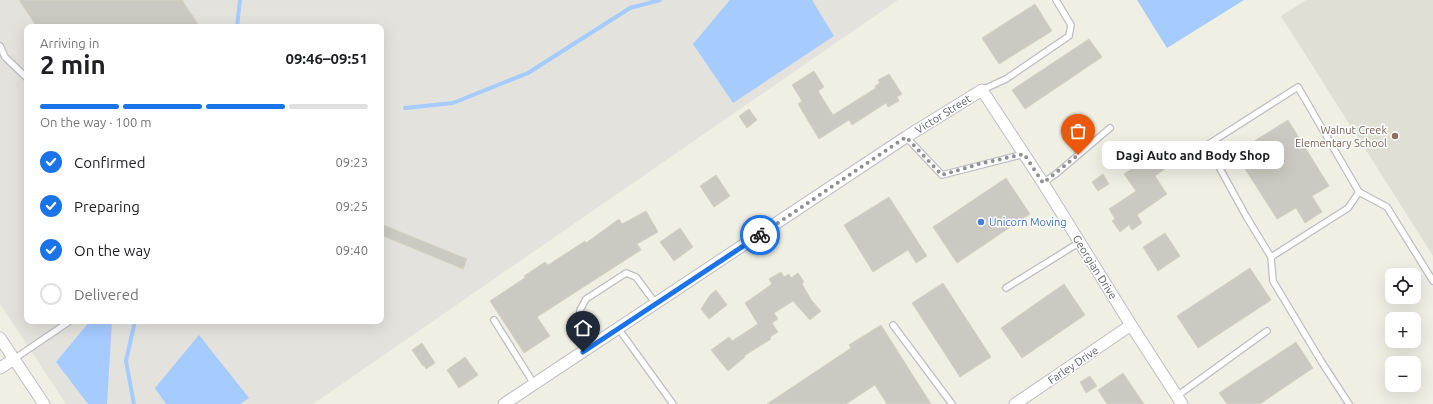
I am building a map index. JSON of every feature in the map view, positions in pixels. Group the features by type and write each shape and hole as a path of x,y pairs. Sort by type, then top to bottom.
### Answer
{"street":[{"name":"Victor Street","path":"504,404 906,137 982,90"},
{"name":"Georgian Drive","path":"982,90 1043,183 1179,400"},
{"name":"Farley Drive","path":"1015,404 1131,325"},
{"path":"0,338 44,404"},
{"path":"0,368 14,359"}],"lane":[{"path":"982,90 1006,79 1069,36 1071,25 1056,0"},
{"path":"0,46 5,57 24,75"},
{"path":"1349,404 1321,361 1273,281 1271,257 1246,216 1207,145 1298,87 1359,192 1387,207 1433,281"},
{"path":"1043,183 1110,128"},
{"path":"906,137 942,175 979,164 1024,154"},
{"path":"1271,257 1348,208 1359,192"},
{"path":"1006,288 1080,242"},
{"path":"595,344 581,324 580,310 586,299 626,273 636,277 656,304"},
{"path":"494,320 534,384"},
{"path":"14,359 66,324"},
{"path":"893,325 952,404"},
{"path":"618,328 673,404"},
{"path":"1179,400 1267,331"}],"shaded area":[{"path":"0,0 898,0 313,404 66,404 0,304"},
{"name":"Walnut Creek Elementary School","path":"1306,0 1433,0 1433,256 1281,16"}],"water":[{"path":"730,0 812,0 834,36 733,103 693,44"},
{"path":"1137,0 1244,0 1167,48"},
{"path":"88,324 112,324 107,404 88,404 56,362"},
{"path":"199,335 249,398 240,404 166,404 155,388"}],"building":[{"path":"19,0 182,0 198,24 35,24"},
{"path":"1035,4 1052,31 999,64 982,38"},
{"path":"1089,39 1102,57 1025,109 1012,90"},
{"path":"814,71 824,87 818,91 833,115 876,88 875,86 880,83 878,80 889,74 902,94 897,97 899,101 888,107 886,103 852,125 849,120 819,139 798,104 802,101 792,85"},
{"path":"749,109 757,120 747,128 739,116"},
{"path":"1288,120 1329,186 1312,196 1322,212 1305,223 1296,208 1277,219 1235,153"},
{"path":"1168,144 1179,159 1155,176 1167,194 1137,215 1142,223 1132,230 1129,225 1120,232 1112,221 1115,219 1109,209 1136,191 1124,174"},
{"path":"1103,174 1109,184 1098,191 1092,182"},
{"path":"716,175 730,196 714,207 700,186"},
{"path":"1006,178 1030,214 957,263 933,227"},
{"path":"889,197 927,256 916,263 908,250 873,272 844,225"},
{"path":"646,211 658,232 637,244 641,250 537,317 550,336 524,353 490,301 526,277 524,276 545,262 548,265 585,241 586,243 619,219 622,224"},
{"path":"384,225 467,259 463,269 384,236"},
{"path":"680,228 693,247 674,261 660,242"},
{"path":"1165,233 1180,256 1158,271 1143,247"},
{"path":"1250,268 1271,300 1198,348 1177,316"},
{"path":"781,272 784,277 789,274 791,278 798,273 804,282 802,284 812,301 821,311 810,320 793,301 774,313 778,319 772,323 778,332 770,337 771,339 744,356 745,357 728,371 711,350 729,337 732,341 758,324 745,303 772,284 769,279"},
{"path":"943,283 991,357 960,377 912,303"},
{"path":"1064,284 1085,315 1022,358 1001,328"},
{"path":"716,290 727,305 709,319 701,309 710,295"},
{"path":"881,325 931,404 887,404 875,385 846,404 767,404 851,348 849,345"},
{"path":"1296,342 1313,368 1260,404 1227,404 1219,393"},
{"path":"422,343 435,363 426,369 412,350"},
{"path":"465,357 478,375 459,388 447,370"},
{"path":"1123,373 1144,404 1107,404 1098,390"},
{"path":"1090,376 1097,386 1086,393 1080,382"}],"waterway":[{"path":"237,24 240,0"},
{"path":"405,108 453,103 528,73 630,8 660,0"},
{"path":"134,324 126,361 134,404"}],"way so far":[{"path":"760,235 906,137 942,175 979,164 1024,154 1043,183 1078,155"}],"place":[{"name":"Walnut Creek Elementary School","path":"1395,136"},
{"name":"Dagi Auto and Body Shop","path":"1078,155"},
{"name":"Unicorn Moving","path":"981,222"}],"route":[{"path":"583,352 760,235"}]}
